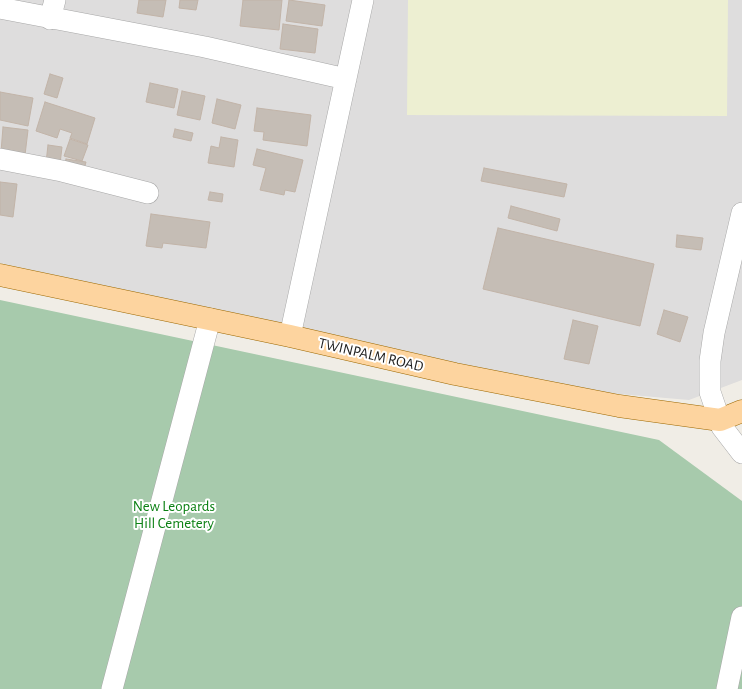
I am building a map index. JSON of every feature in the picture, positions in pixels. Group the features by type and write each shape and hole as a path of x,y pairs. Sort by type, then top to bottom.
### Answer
{"main road":[{"name":"TWINPALM ROAD","path":"0,275 290,336 455,374 603,403 720,420"},
{"path":"720,420 742,411"}],"street":[{"path":"290,336 363,0"},
{"path":"0,8 52,9 205,47 346,79"},
{"path":"0,159 62,171 148,192"},
{"path":"742,213 714,333 710,361 710,392 722,427 742,453"},
{"path":"112,689 210,319"},
{"path":"727,689 742,617"}],"shaded area":[{"path":"0,0 742,0 742,380 689,400 584,391 0,263"}],"green space":[{"path":"408,0 728,0 727,116 407,115"},
{"name":"New Leopards Hill Cemetery","path":"0,300 659,440 742,501 742,689 0,689"}],"building":[{"path":"139,0 166,0 163,17 137,13"},
{"path":"180,0 198,0 196,10 179,8"},
{"path":"243,0 282,0 279,30 240,26"},
{"path":"289,0 325,5 322,26 286,21"},
{"path":"283,24 318,29 315,53 280,49"},
{"path":"50,74 63,78 57,98 44,94"},
{"path":"150,83 178,89 174,108 146,102"},
{"path":"182,91 205,96 200,120 177,115"},
{"path":"0,92 33,98 28,126 0,120"},
{"path":"217,99 241,105 235,129 212,123"},
{"path":"45,102 95,118 87,144 70,138 72,133 60,129 57,138 36,131"},
{"path":"257,108 311,115 307,146 263,140 264,132 254,131"},
{"path":"3,127 28,130 25,155 1,152"},
{"path":"175,129 193,133 191,141 173,137"},
{"path":"221,137 238,140 234,167 208,163 211,146 219,148"},
{"path":"70,139 88,145 82,161 64,156"},
{"path":"48,145 62,147 60,164 46,163"},
{"path":"257,149 303,160 295,192 285,190 284,195 260,190 266,168 253,165"},
{"path":"66,159 86,162 83,173 64,170"},
{"path":"484,168 567,184 564,197 481,181"},
{"path":"0,182 17,184 13,217 0,215"},
{"path":"210,192 223,194 222,202 208,200"},
{"path":"511,206 560,219 557,231 508,218"},
{"path":"151,214 210,222 206,248 163,243 162,248 146,246"},
{"path":"498,228 654,264 640,326 483,289"},
{"path":"677,235 703,238 701,250 676,247"},
{"path":"664,310 688,317 680,342 657,334"},
{"path":"573,320 598,326 589,364 564,359"}]}
